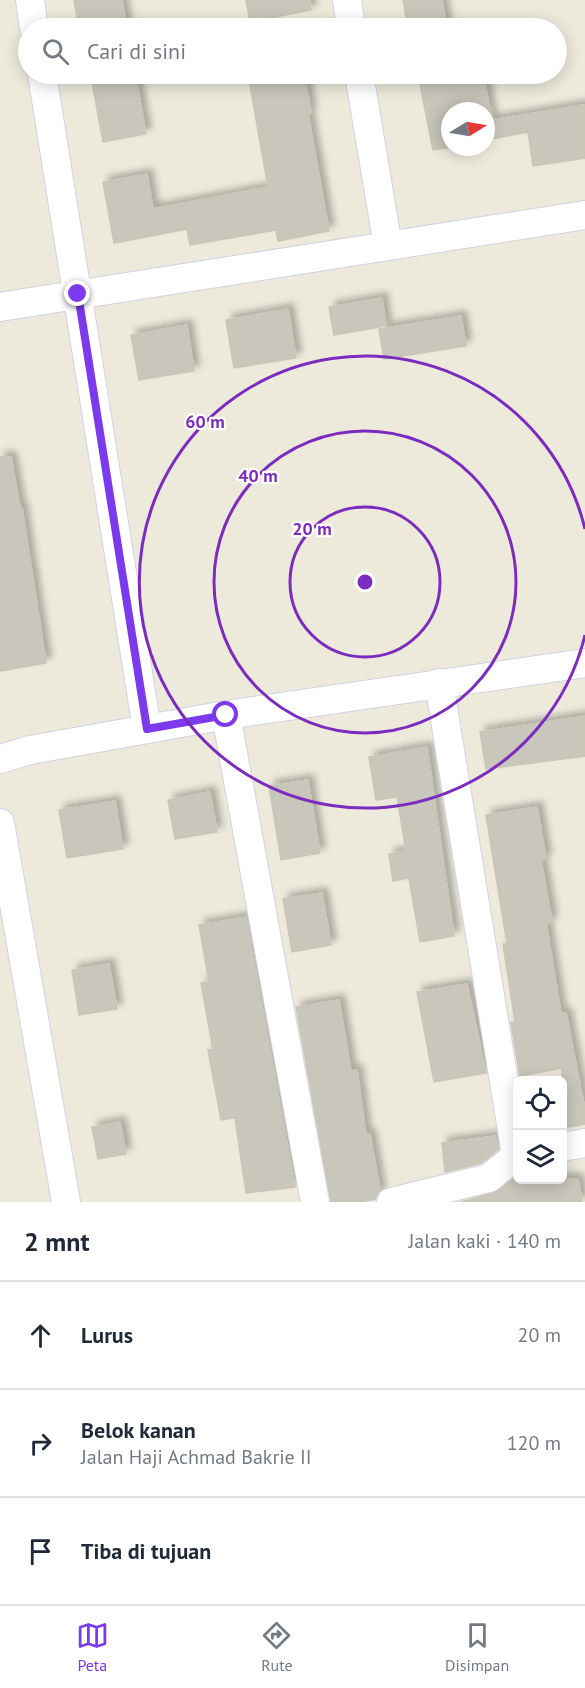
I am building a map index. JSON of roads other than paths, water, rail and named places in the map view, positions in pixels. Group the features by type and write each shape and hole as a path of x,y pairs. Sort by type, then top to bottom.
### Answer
{"street":[{"path":"30,0 33,18"},
{"path":"346,0 349,18"},
{"path":"44,84 147,729"},
{"path":"361,84 388,246"},
{"path":"0,307 585,215"},
{"path":"0,759 30,750 226,715 585,663"},
{"path":"439,683 513,1130"},
{"path":"226,715 315,1202"},
{"path":"0,823 66,1202"},
{"path":"567,1146 585,1143"},
{"path":"391,1202 489,1178 513,1157"}]}
